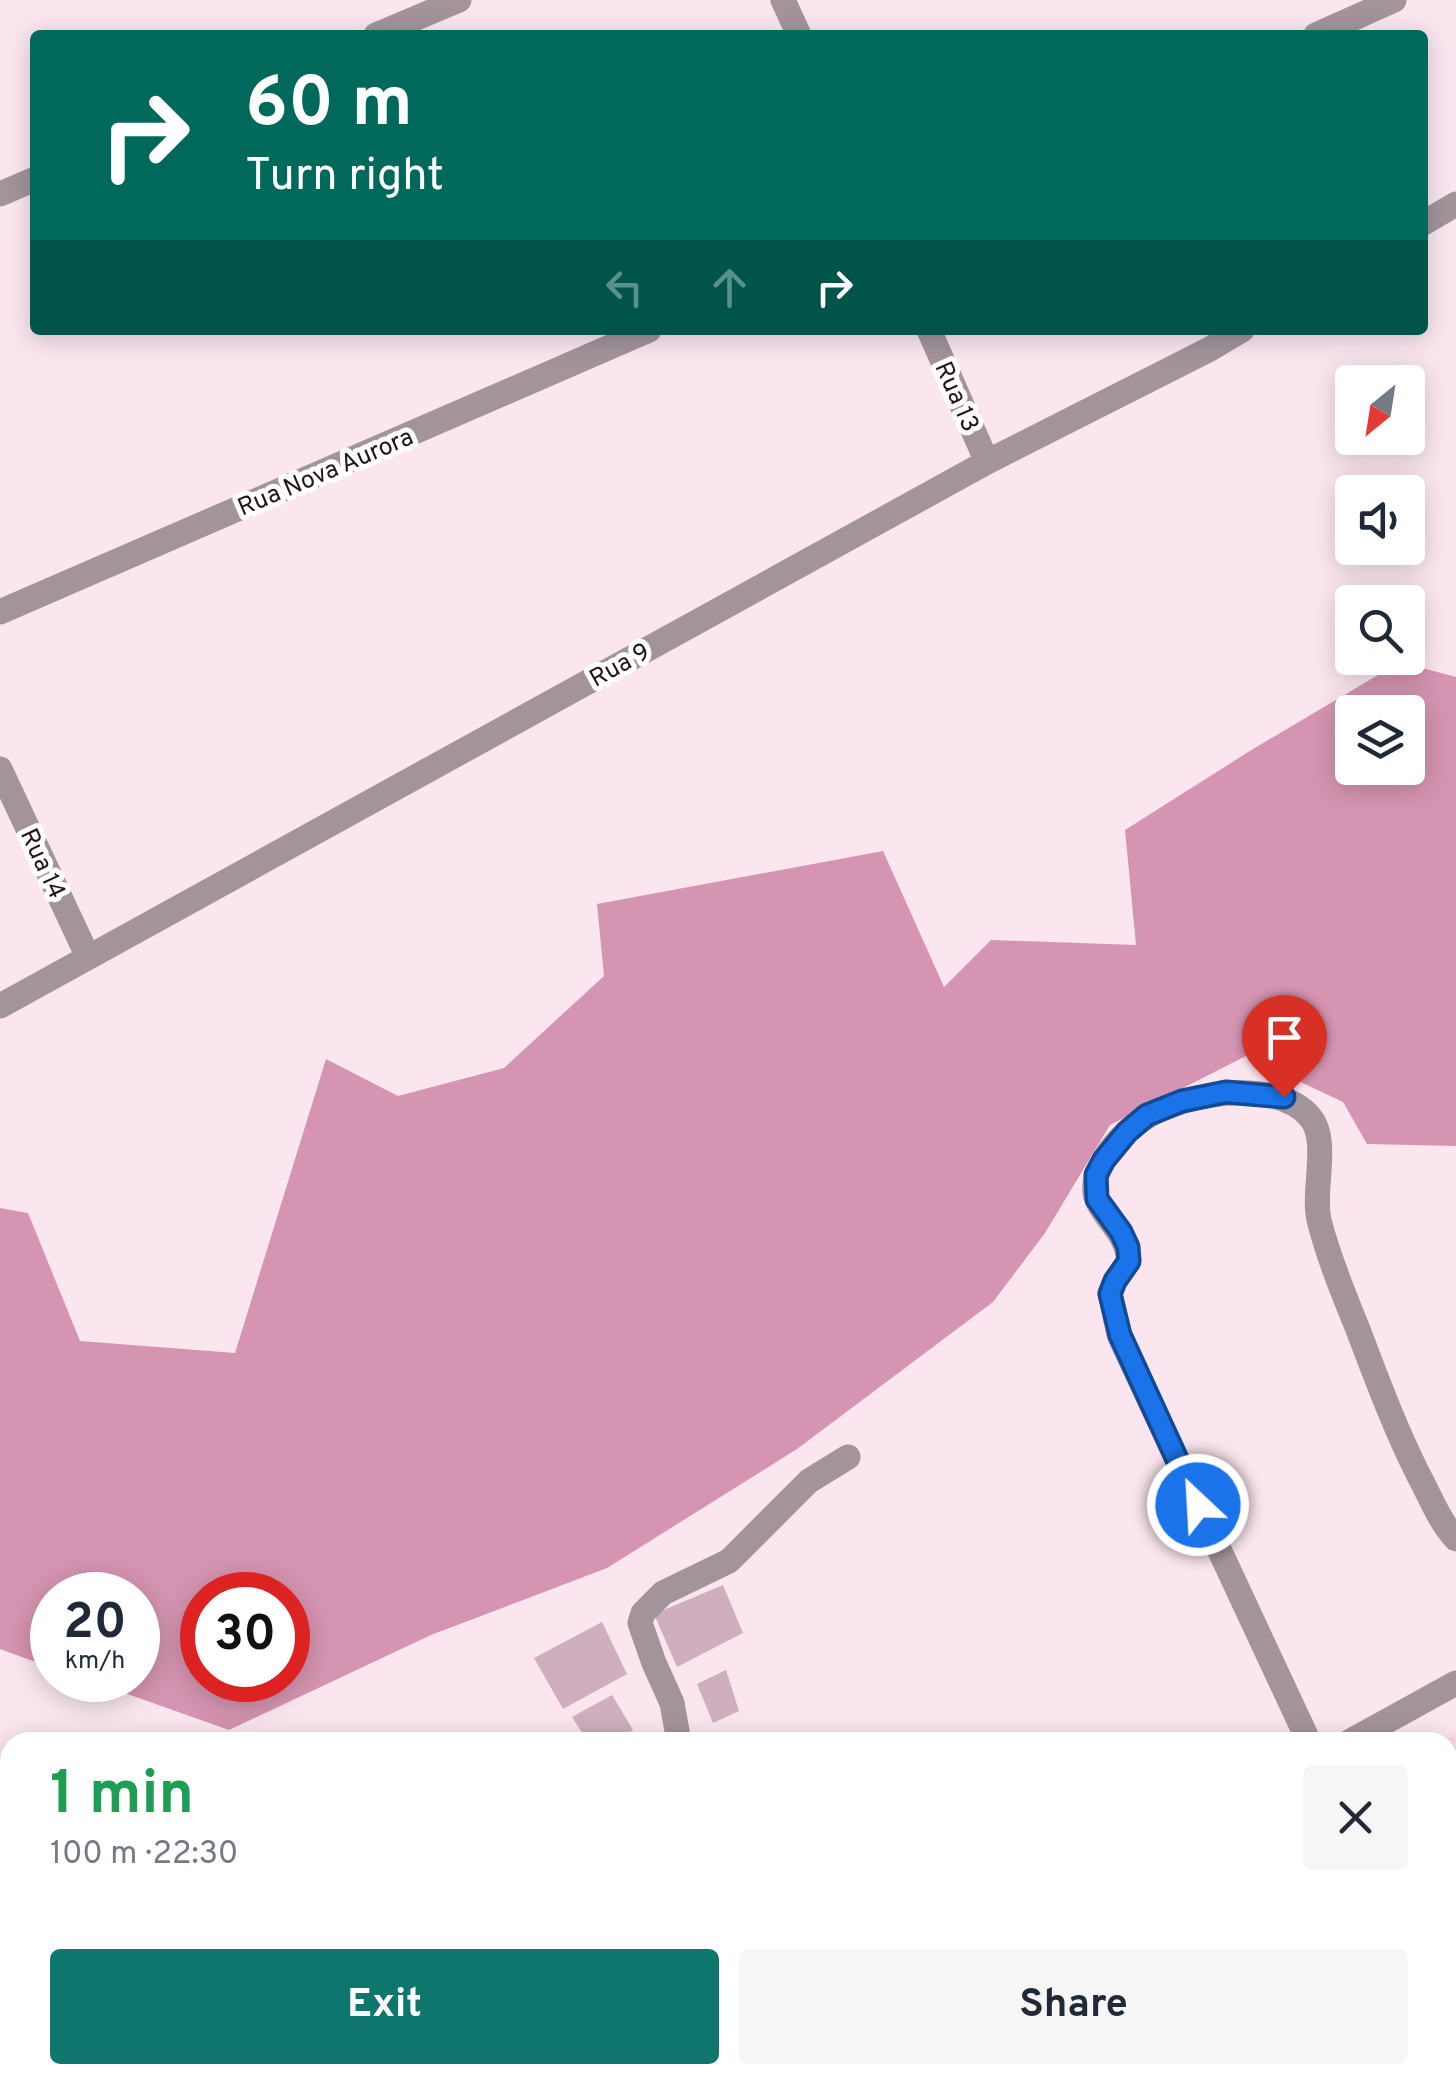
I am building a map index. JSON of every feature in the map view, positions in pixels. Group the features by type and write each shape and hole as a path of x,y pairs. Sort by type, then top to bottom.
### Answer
{"street":[{"path":"388,30 460,0"},
{"path":"783,0 796,30"},
{"path":"1327,30 1394,0"},
{"path":"0,194 30,181"},
{"path":"1428,220 1456,204"},
{"name":"Rua Nova Aurora","path":"0,612 637,335"},
{"name":"Rua 13","path":"930,335 987,462"},
{"name":"Rua 9","path":"0,1006 987,462 1234,335"},
{"name":"Rua 14","path":"0,769 88,956"},
{"path":"1304,1732 1120,1335 1110,1294 1129,1261 1128,1247 1100,1204 1095,1192 1096,1175 1127,1132 1147,1115 1182,1101 1226,1092 1284,1097 1312,1118 1320,1146 1319,1218 1344,1294 1396,1429 1442,1522 1456,1539"},
{"path":"677,1732 672,1703 640,1623 642,1612 663,1593 729,1561 809,1481 848,1457"},
{"path":"1367,1732 1456,1683"}],"shaded area":[{"path":"1425,669 1456,677 1456,1146 1367,1144 1343,1102 1246,1056 1110,1125 1045,1233 993,1302 797,1449 607,1568 431,1635 310,1692 310,1572 180,1572 180,1702 289,1702 229,1730 150,1702 160,1702 160,1572 30,1572 30,1660 0,1649 0,1208 28,1213 80,1341 235,1353 326,1059 398,1096 504,1068 604,976 597,904 883,851 944,987 991,940 1136,945 1125,830 1335,700 1335,785 1425,785 1425,695 1344,695 1378,675 1425,675"}],"building":[{"path":"723,1585 743,1633 677,1667 654,1614"},
{"path":"602,1622 627,1674 563,1709 534,1658"},
{"path":"726,1670 739,1711 713,1723 697,1684"},
{"path":"612,1695 633,1730 582,1732 572,1717"}],"route":[{"path":"1198,1505 1120,1335 1110,1294 1129,1261 1128,1247 1097,1199 1096,1175 1127,1132 1147,1115 1182,1101 1226,1092 1284,1097"}]}
